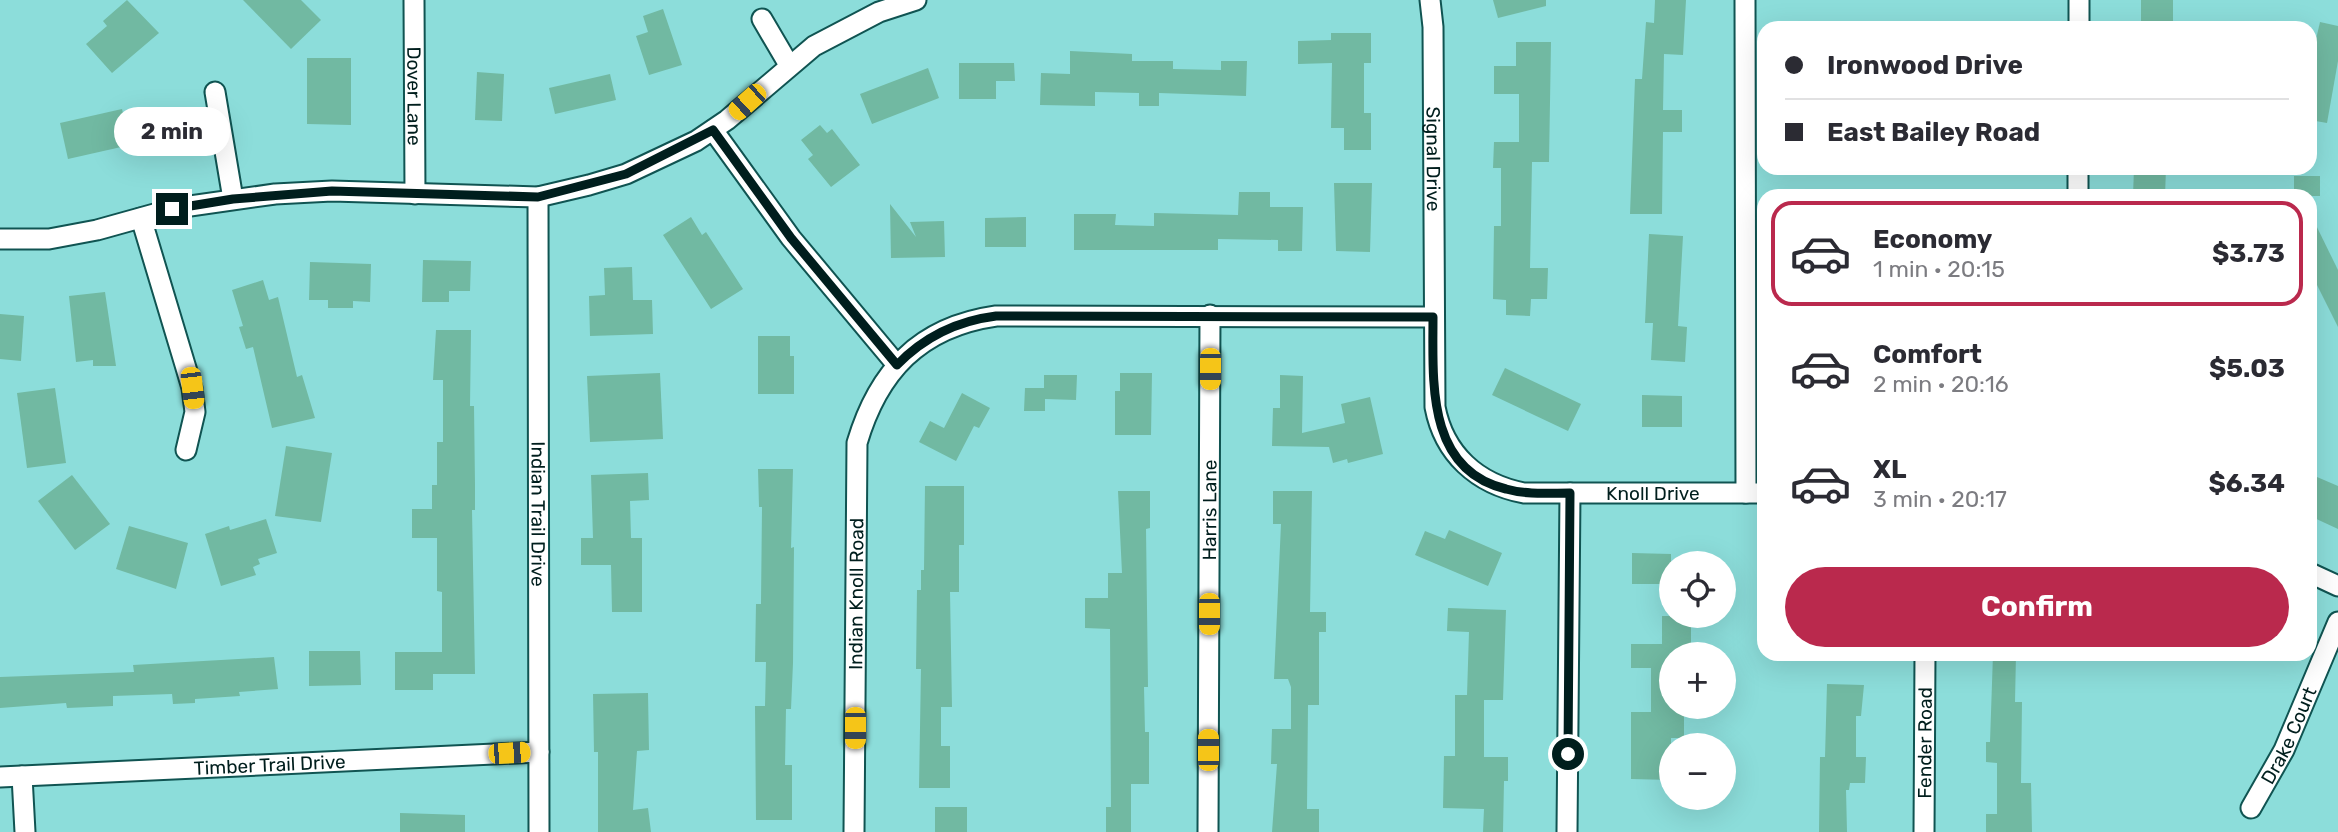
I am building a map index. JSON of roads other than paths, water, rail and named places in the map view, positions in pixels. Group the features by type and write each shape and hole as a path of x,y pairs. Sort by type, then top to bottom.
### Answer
{"street":[{"name":"Dover Lane","path":"414,0 415,194"},
{"path":"0,239 49,239 233,199 332,191 538,197 626,174 686,146 713,130 789,65 840,30 878,12 916,0"},
{"name":"Signal Drive","path":"1430,0 1433,27 1433,317"},
{"path":"1745,0 1755,493"},
{"path":"2079,0 2079,21"},
{"path":"762,19 789,65"},
{"path":"215,92 233,199"},
{"path":"713,130 783,228 897,365 927,339 956,325 981,318 1210,315 1433,317"},
{"name":"Indian Trail Drive","path":"538,197 539,832"},
{"path":"141,218 192,388 195,412 186,450"},
{"name":"Harris Lane","path":"1208,832 1210,315"},
{"name":"Knoll Drive","path":"1433,317 1435,407 1438,422 1458,459 1479,478 1503,489 1524,493 1755,493"},
{"name":"Indian Knoll Road","path":"854,832 857,443 873,398 897,365"},
{"path":"1567,832 1570,493"},
{"path":"2317,576 2338,586"},
{"name":"Drake Court","path":"2250,808 2284,750 2338,622"},
{"name":"Fender Road","path":"1924,832 1925,661"},
{"name":"Timber Trail Drive","path":"0,777 539,752"},
{"path":"22,776 25,832"}]}
